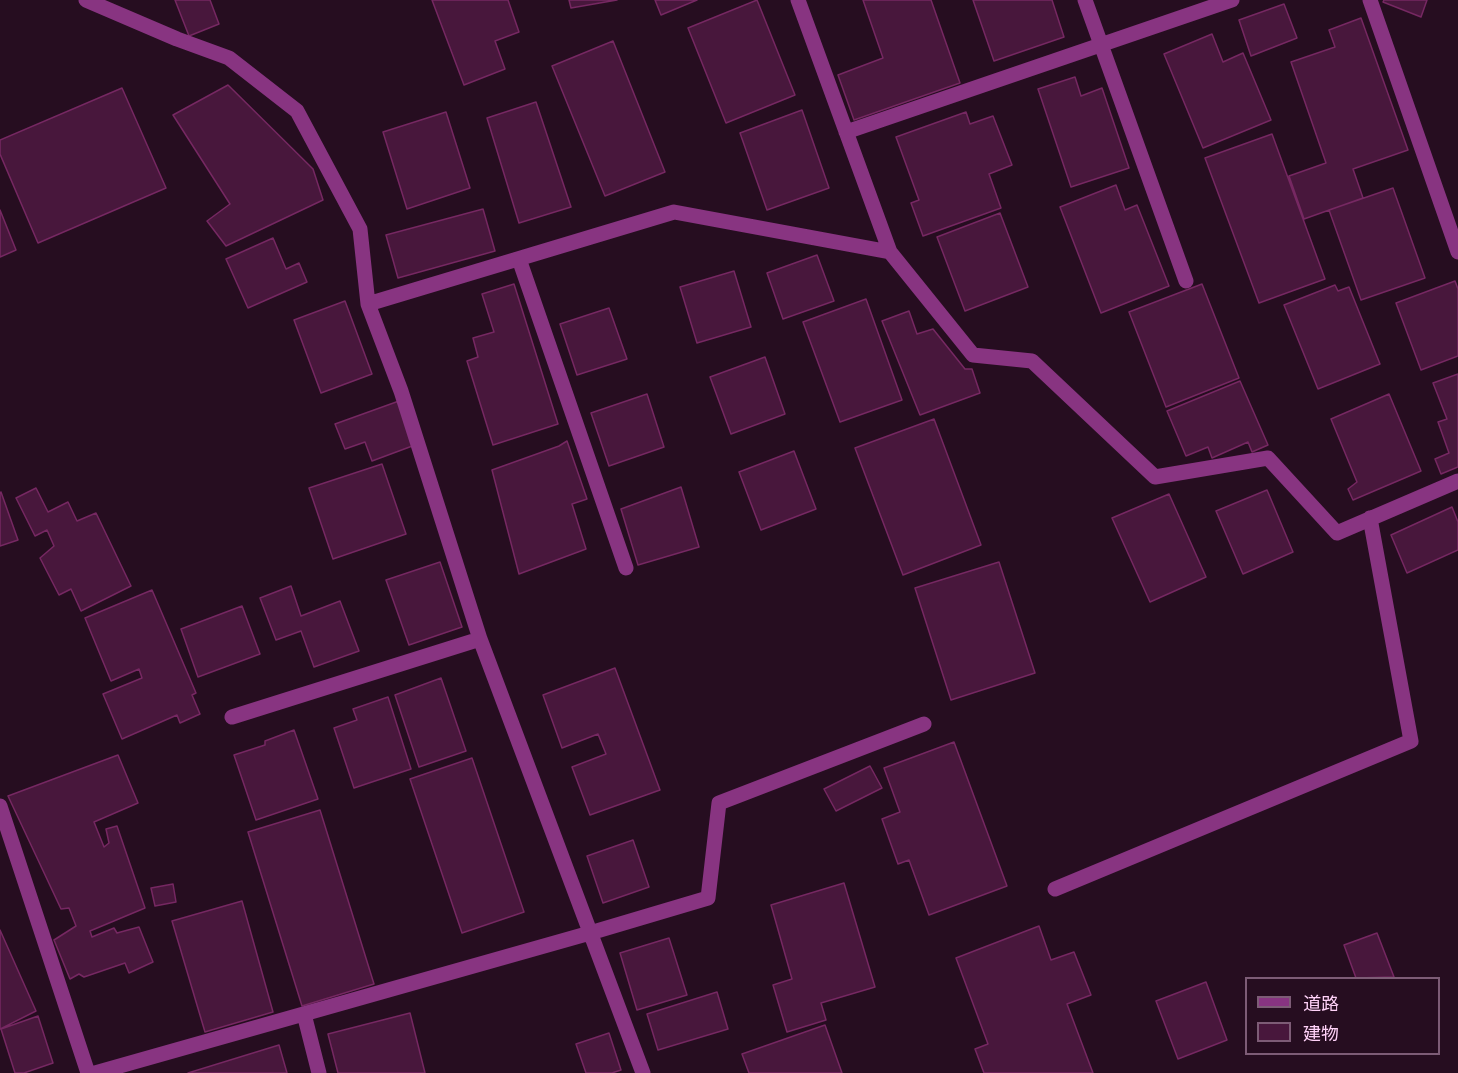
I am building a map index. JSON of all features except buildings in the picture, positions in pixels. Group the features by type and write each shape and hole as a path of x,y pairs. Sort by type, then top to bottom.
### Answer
{"street":[{"path":"86,0 177,39 229,58 297,111 360,229 368,304 401,391 480,639 643,1073"},
{"path":"798,0 890,252 973,355 1032,361 1155,477 1268,458 1337,532 1458,481"},
{"path":"1085,0 1186,281"},
{"path":"846,132 1232,0"},
{"path":"1370,0 1458,252"},
{"path":"368,304 674,212 890,252"},
{"path":"519,259 626,568"},
{"path":"1054,889 1411,741 1370,518"},
{"path":"232,717 480,639"},
{"path":"95,1073 708,898 718,803 924,724"},
{"path":"0,806 88,1073"},
{"path":"304,1014 319,1073"}]}
